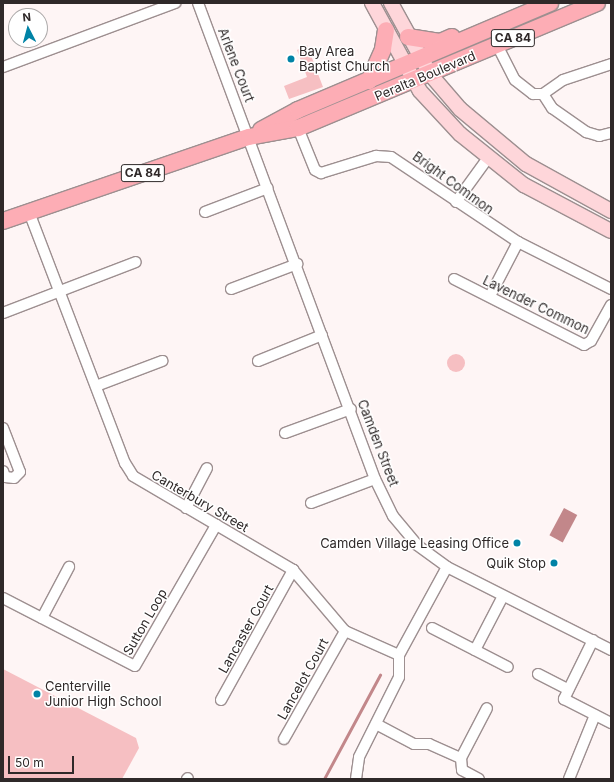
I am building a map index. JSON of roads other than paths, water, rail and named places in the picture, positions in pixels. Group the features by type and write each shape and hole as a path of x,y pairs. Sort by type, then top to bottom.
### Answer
{"main road":[{"path":"372,3 404,66 440,114 488,158 547,199 611,231"},
{"path":"390,3 430,74 460,109 508,151 544,175 611,211"},
{"name":"Peralta Boulevard","path":"3,221 249,136 298,110 550,3"},
{"name":"Peralta Boulevard","path":"249,136 298,128 414,81 597,3"},
{"path":"408,37 440,42 482,24 496,26"},
{"path":"368,81 383,49 386,30"}],"street":[{"path":"3,67 175,3"},
{"name":"Arlene Court","path":"198,3 249,136"},
{"path":"497,45 515,80 533,94 542,94 563,80 611,64"},
{"path":"542,94 552,108 586,132 599,136 611,133"},
{"name":"Bright Common","path":"298,128 312,167 321,173 376,156 390,157 518,242 611,289"},
{"name":"Camden Street","path":"249,136 322,335 351,409 375,479 393,516 417,545 448,567 611,650"},
{"path":"456,202 488,158"},
{"path":"205,212 268,188"},
{"name":"Canterbury Street","path":"29,212 96,386 133,476 293,570 345,631 399,655"},
{"path":"490,296 518,242"},
{"path":"3,313 136,262"},
{"path":"231,290 297,264"},
{"name":"Lavender Common","path":"454,279 584,345 591,342 611,306"},
{"path":"258,360 322,335"},
{"path":"96,386 162,361"},
{"path":"285,433 351,409"},
{"path":"3,428 20,472 14,478 5,477 3,471"},
{"path":"186,508 207,468"},
{"path":"310,503 375,479"},
{"name":"Sutton Loop","path":"3,598 135,666 216,525"},
{"path":"42,618 69,567"},
{"path":"356,779 359,756 399,677 399,655 448,567"},
{"name":"Lancaster Court","path":"221,700 293,570"},
{"path":"476,650 503,596"},
{"path":"432,628 508,666"},
{"name":"Lancelot Court","path":"284,739 345,631"},
{"path":"593,640 564,699 611,723"},
{"path":"538,674 568,689"},
{"path":"479,779 462,770 461,758 487,708"},
{"path":"569,779 595,715"},
{"path":"376,724 414,744 429,744 461,758"}],"waterway":[{"path":"324,779 380,675"}],"place":[{"name":"Bay Area Baptist Church","path":"291,59"},
{"name":"Camden Village Leasing Office","path":"517,543"},
{"name":"Quik Stop","path":"554,563"},
{"name":"Centerville Junior High School","path":"37,694"}]}
